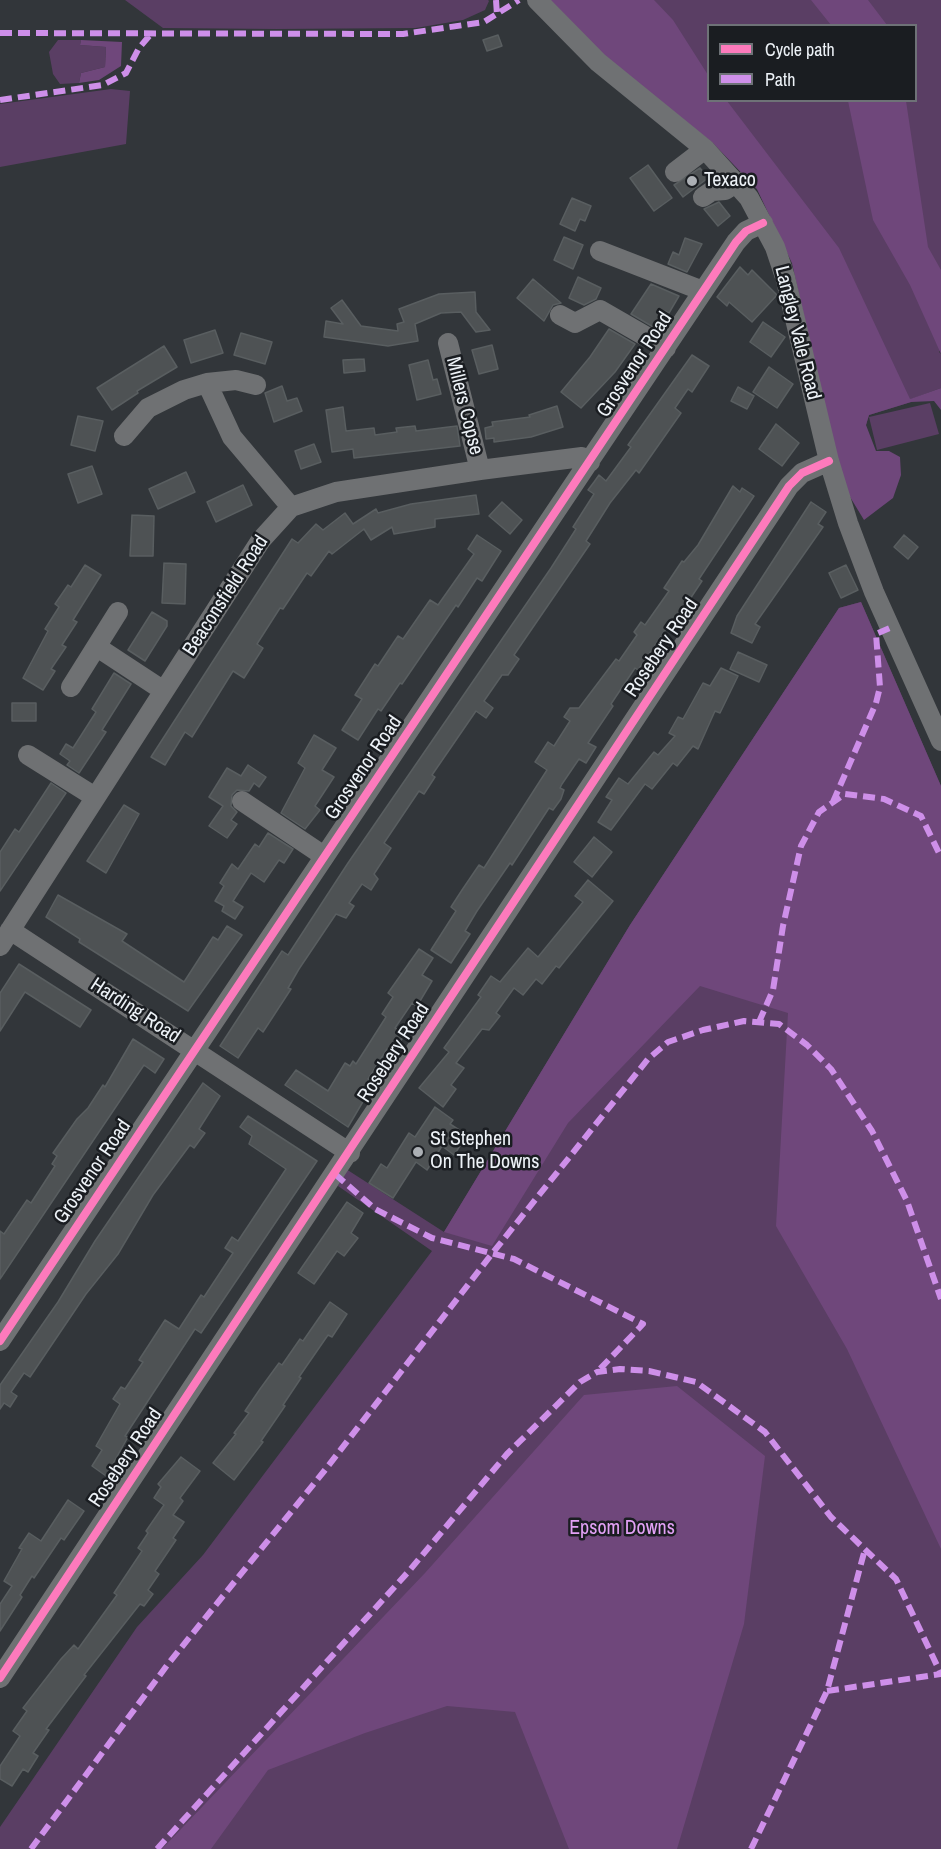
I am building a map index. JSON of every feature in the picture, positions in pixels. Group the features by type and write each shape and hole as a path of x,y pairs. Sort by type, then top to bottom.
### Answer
{"street":[{"name":"Langley Vale Road","path":"537,0 598,62 705,149 738,182 763,223 785,277 829,461 862,561 941,741"},
{"path":"675,172 705,149"},
{"path":"703,197 712,191 725,190 738,182"},
{"name":"Grosvenor Road","path":"0,1341 736,242 747,231 763,223"},
{"path":"600,251 703,291"},
{"path":"560,315 575,323 600,310 666,348"},
{"name":"Millers Copse","path":"448,343 480,470"},
{"path":"124,436 148,408 184,390 207,383 236,380 256,385"},
{"path":"207,383 232,437 291,507"},
{"name":"Beaconsfield Road","path":"5,938 261,540 291,507 336,492 480,470 582,457 590,462"},
{"name":"Rosebery Road","path":"0,1678 350,1153 789,486 802,473 829,461"},
{"path":"71,687 118,612"},
{"path":"98,647 164,691"},
{"path":"28,755 95,797"},
{"path":"242,801 324,856"},
{"name":"Harding Road","path":"5,938 195,1050 350,1153"}],"green space":[{"path":"125,0 489,1 485,10 463,20 416,28 276,29 163,28"},
{"path":"548,0 941,0 941,349 939,352 941,354 941,388 911,399 911,402 869,415 866,425 813,350 792,263 757,189 713,143 616,68"},
{"path":"548,0 654,0 673,20 707,73 707,102 728,102 839,248 910,399 941,388 941,410 934,401 911,402 869,415 866,425 876,451 889,451 900,457 901,475 893,498 864,520 847,492 832,442 792,263 757,189 713,143 616,68"},
{"path":"811,0 868,0 886,24 830,24"},
{"path":"58,40 81,40 80,45 106,47 105,67 81,73 79,83 60,84 53,74 49,52"},
{"path":"81,40 122,42 121,66 99,80 79,83 81,73 105,67 106,47 80,45"},
{"path":"111,89 130,91 126,144 0,167 0,104"},
{"path":"848,102 906,102 928,247 941,270 941,354 910,285 873,220"},
{"path":"930,403 939,434 877,450 869,417"},
{"name":"Epsom Downs","path":"861,602 941,786 941,1849 0,1849 0,1827 137,1627 203,1555 432,1251 338,1186 346,1169 444,1232 630,925 839,608"},
{"path":"861,602 941,786 941,1549 847,1349 776,1226 788,1013 700,986 568,1123 492,1246 444,1232 630,925 839,608"},
{"path":"677,1386 765,1456 744,1624 677,1849 569,1849 515,1712 447,1706 365,1733 268,1770 211,1849 162,1849 425,1573 584,1395"}],"building":[{"path":"498,35 502,46 487,51 483,40"},
{"path":"648,165 672,198 654,211 630,178"},
{"path":"700,168 708,178 683,197 674,185"},
{"path":"572,198 591,206 585,221 580,219 575,231 560,224"},
{"path":"719,202 730,216 718,226 704,209"},
{"path":"564,237 583,245 573,269 554,260"},
{"path":"685,238 702,244 687,272 668,264 673,252 679,255"},
{"path":"740,267 748,275 752,270 777,295 752,322 729,302 727,306 717,297"},
{"path":"578,277 601,288 596,299 584,305 569,298"},
{"path":"533,279 561,303 553,305 544,321 517,298"},
{"path":"651,284 679,296 669,313 665,311 655,328 631,314"},
{"path":"475,292 476,312 490,330 476,332 461,312 441,313 415,324 418,341 388,346 324,337 326,321 343,324 331,308 342,300 361,326 398,331 397,324 404,322 399,309 439,294"},
{"path":"763,322 785,337 771,357 750,342"},
{"path":"609,329 635,344 615,372 581,408 561,392 590,357"},
{"path":"215,330 223,353 191,363 184,340"},
{"path":"241,333 272,342 265,364 234,355"},
{"path":"492,345 498,369 479,374 472,350"},
{"path":"164,346 177,367 137,391 138,393 112,410 97,388"},
{"path":"692,355 709,366 692,392 688,389 675,408 681,413 639,473 636,470 610,503 586,541 590,544 514,655 519,659 508,675 502,675 484,701 493,708 486,718 476,711 432,775 435,777 424,794 419,791 384,843 391,848 374,874 378,879 371,890 362,884 349,903 354,906 346,918 336,914 299,969 288,988 291,989 263,1032 258,1028 238,1058 220,1046 282,951 288,955 348,863 551,568 576,529 573,527 594,494 588,490 599,475 606,481 631,447 628,445"},
{"path":"364,359 365,371 344,373 343,360"},
{"path":"428,360 433,380 437,379 441,394 417,400 409,365"},
{"path":"769,367 793,384 777,408 753,392"},
{"path":"282,386 287,401 297,398 302,411 274,422 265,393"},
{"path":"738,387 754,396 747,409 731,401"},
{"path":"557,406 563,427 531,437 494,442 494,438 486,439 485,428 493,426 492,422 530,417 529,415"},
{"path":"343,407 346,431 374,428 375,435 397,432 396,428 415,426 416,431 457,426 460,446 354,458 353,449 332,452 326,410"},
{"path":"78,416 103,421 95,451 71,445"},
{"path":"776,424 799,443 782,466 759,449"},
{"path":"314,444 321,462 301,469 295,451"},
{"path":"92,466 102,494 78,503 68,474"},
{"path":"186,472 195,492 158,509 149,489"},
{"path":"243,485 252,505 216,522 207,502"},
{"path":"733,486 740,492 742,488 754,496 699,579 702,581 690,599 677,617 675,616 638,670 635,668 611,704 613,706 588,743 596,747 586,763 579,759 562,784 560,788 564,790 561,799 553,810 549,808 512,865 510,863 477,911 465,931 470,934 451,963 431,950 456,911 451,907 479,865 484,868 547,770 535,762 548,742 554,746 570,721 564,717 570,708 579,708 616,659 619,661 637,635 634,632 641,622 645,625 669,591 664,588 682,561 684,562 698,545"},
{"path":"476,495 479,514 435,519 435,527 394,534 392,527 371,540 364,529 332,554 329,551 311,576 307,573 283,609 280,608 257,644 263,648 244,678 233,671 192,737 185,732 165,765 151,757 292,539 298,543 316,524 323,530 345,513 353,524 376,509 378,513 411,504"},
{"path":"502,502 522,520 510,534 489,516"},
{"path":"811,502 826,512 818,524 823,527 755,624 760,627 752,643 731,633 737,616"},
{"path":"132,515 154,516 153,556 130,556"},
{"path":"477,535 501,551 482,581 477,578 402,684 400,683 381,711 378,709 358,740 342,730 362,699 355,695 375,664 378,666 398,636 403,639 430,600 438,605 474,554 468,549"},
{"path":"904,535 918,547 908,559 894,547"},
{"path":"164,563 186,564 185,604 162,603"},
{"path":"85,565 101,575 73,620 77,622 62,645 66,647 51,669 55,671 43,690 23,678 48,631 45,629 59,607 55,604 68,585 71,587"},
{"path":"846,565 858,590 841,598 829,573"},
{"path":"152,612 167,621 167,626 145,661 128,650"},
{"path":"738,652 767,665 759,682 730,669"},
{"path":"721,668 738,676 720,713 715,711 698,749 693,746 677,766 673,763 652,789 645,784 611,830 598,822 612,800 606,797 619,778 628,784 654,752 658,755 675,736 669,733 678,717 683,719 703,683 710,686"},
{"path":"114,673 131,684 102,730 106,732 79,773 67,765 70,761 60,754 66,744 73,748 96,712 92,709"},
{"path":"12,703 36,703 36,721 12,721"},
{"path":"314,735 336,748 322,770 334,777 315,806 320,810 305,829 281,813 305,768 298,763"},
{"path":"248,765 266,777 259,787 254,783 249,791 237,790 232,795 231,806 237,812 231,820 237,824 227,838 209,826 223,806 209,797 227,768 241,776"},
{"path":"51,783 66,793 0,891 0,852 15,829 19,832"},
{"path":"124,805 139,814 106,873 87,861"},
{"path":"268,833 293,849 284,863 279,860 264,882 251,873 233,901 243,907 235,919 222,911 224,906 215,901 224,886 220,883 232,864 238,869 255,844 259,847"},
{"path":"594,837 612,852 592,877 574,862"},
{"path":"588,880 613,901 559,968 556,966 542,984 536,979 523,995 514,988 496,1013 500,1016 489,1030 482,1029 456,1063 464,1068 451,1085 456,1089 443,1107 419,1088 449,1052 444,1048 481,997 478,995 491,976 500,982 528,948 538,957 583,902 575,896"},
{"path":"58,895 127,934 122,941 184,982 213,937 218,940 227,926 242,935 188,1011 79,942 80,939 46,917"},
{"path":"419,949 433,958 422,975 432,981 417,1006 412,1003 395,1028 405,1034 393,1053 387,1049 368,1079 374,1083 348,1127 285,1085 296,1070 328,1091 345,1063 350,1066 353,1061 356,1064 386,1017 382,1014 393,997 388,993"},
{"path":"19,964 91,1010 80,1027 25,992 0,1031 0,993"},
{"path":"133,1039 164,1059 155,1073 144,1065 0,1279 0,1231 4,1234 27,1200 31,1203 55,1166 52,1164 57,1156 53,1153 103,1085 105,1087"},
{"path":"203,1083 220,1096 199,1129 205,1133 194,1148 190,1145 153,1195 118,1254 86,1294 30,1377 24,1373 11,1392 17,1396 10,1407 4,1403 0,1409 0,1385 58,1302 95,1241"},
{"path":"435,1107 453,1120 450,1124 467,1135 454,1155 442,1146 427,1170 416,1162 393,1198 369,1183 381,1164 387,1168 409,1133 415,1137"},
{"path":"248,1116 317,1161 201,1333 195,1329 125,1436 128,1437 106,1476 92,1466 102,1450 96,1446 120,1404 113,1399 121,1387 125,1389 143,1362 139,1360 165,1320 179,1329 201,1295 204,1297 233,1253 225,1248 232,1237 238,1241 286,1169 249,1144 252,1136 240,1127"},
{"path":"347,1202 363,1213 351,1233 358,1238 344,1256 337,1251 314,1284 298,1273"},
{"path":"330,1302 347,1314 332,1337 328,1335 299,1377 301,1378 283,1405 285,1406 261,1441 263,1442 234,1480 213,1463 236,1434 234,1433 249,1413 245,1411 260,1389 279,1363 282,1365 300,1339 303,1341"},
{"path":"181,1457 200,1471 180,1498 183,1501 173,1515 184,1522 173,1538 176,1540 155,1571 159,1574 148,1590 153,1594 144,1606 140,1604 84,1675 86,1676 46,1729 49,1730 33,1753 38,1756 28,1772 23,1769 12,1786 0,1779 0,1766 20,1736 13,1731 27,1711 23,1708 74,1645 78,1649 117,1595 114,1593 142,1551 138,1548 148,1533 146,1531 164,1505 154,1498 161,1487 158,1484"},
{"path":"68,1500 84,1511 64,1540 61,1538 34,1578 32,1576 20,1595 22,1597 0,1631 0,1604 12,1586 4,1581 22,1549 19,1548 29,1533 41,1541"}],"marked path":[{"path":"496,0 497,15"},
{"path":"0,33 403,34 484,22 519,0"},
{"path":"0,100 103,85 126,73 139,48 150,35"},
{"path":"833,802 876,703 880,687 876,634 890,628"},
{"path":"759,1022 773,990 783,926 801,846 819,812 845,794 884,799 921,816 941,857"},
{"path":"31,1849 168,1664 325,1470 491,1255 648,1059 668,1042 703,1030 744,1021 779,1024 807,1045 831,1069 872,1131 907,1201 941,1299"},
{"path":"335,1174 375,1209 432,1238 514,1259 643,1324 597,1372"},
{"path":"157,1849 409,1571 507,1454 580,1382 597,1372 620,1369 649,1371 696,1382 765,1432 831,1517 896,1579 941,1674"},
{"path":"751,1849 827,1691 865,1549"},
{"path":"827,1691 941,1674"}],"cycle path":[{"path":"0,1341 736,242 746,231 763,223"},
{"path":"0,1678 789,486 802,473 829,461"}],"place":[{"name":"Texaco","path":"692,181"},
{"name":"St Stephen On The Downs","path":"418,1152"}]}
